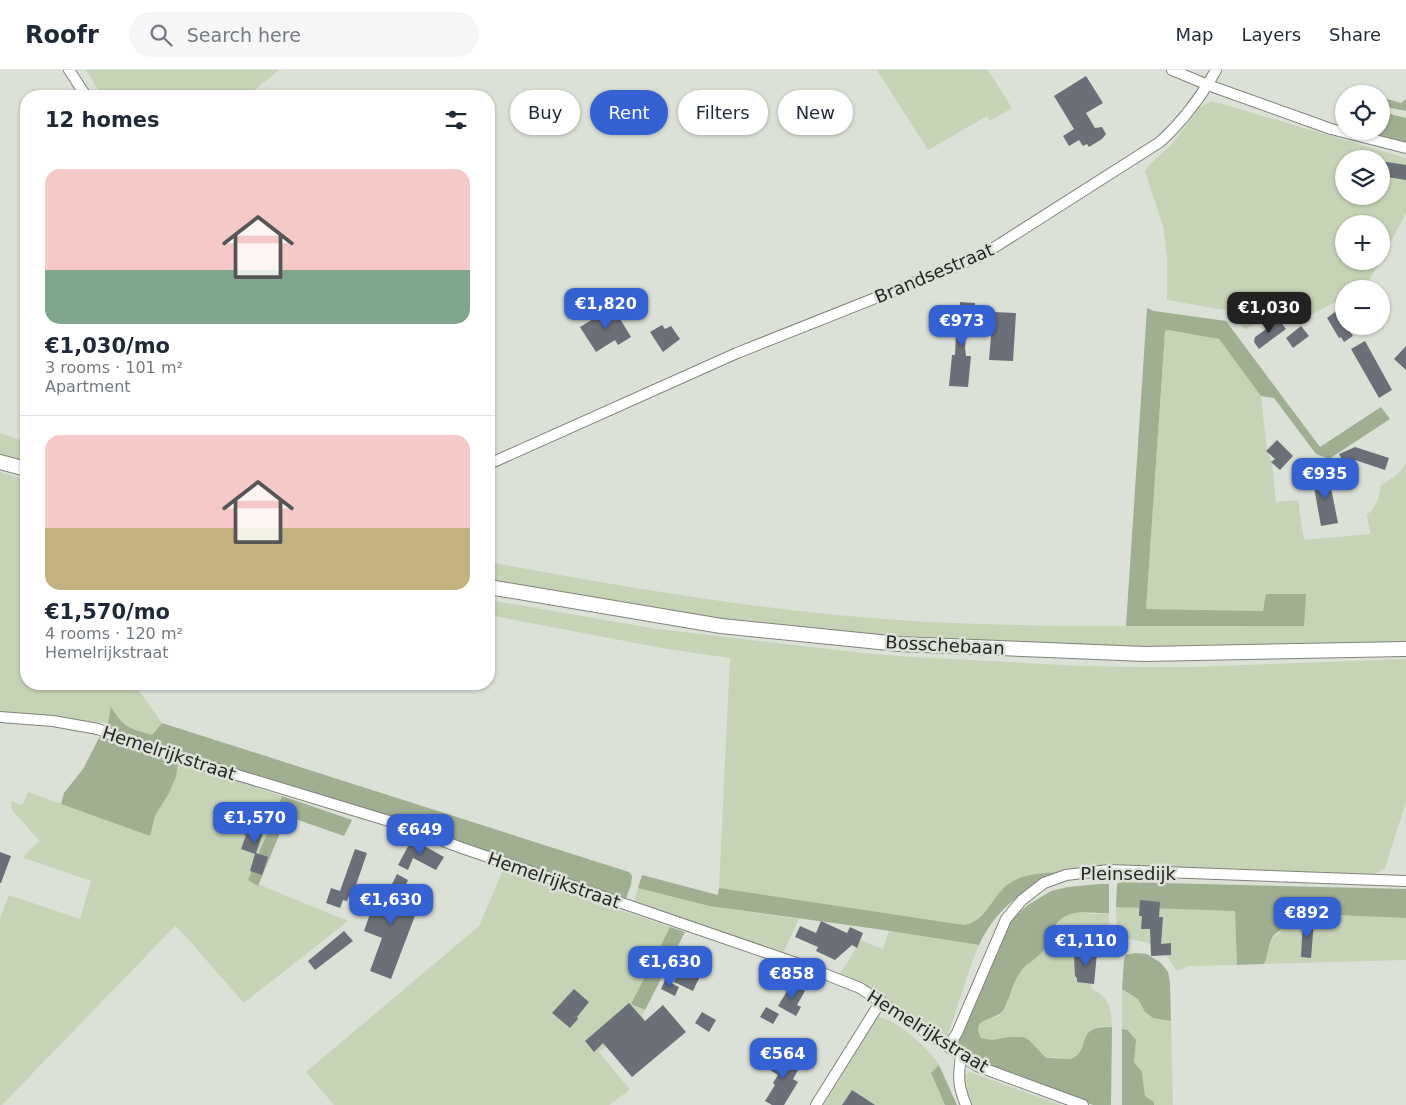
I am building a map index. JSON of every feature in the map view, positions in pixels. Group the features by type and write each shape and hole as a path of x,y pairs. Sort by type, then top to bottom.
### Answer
{"main road":[{"path":"0,462 20,467"},
{"name":"Bosschebaan","path":"495,588 721,626 899,644 1145,654 1406,649"}],"street":[{"path":"69,70 82,90"},
{"path":"1172,70 1208,85 1331,129 1406,148"},
{"name":"Brandsestraat","path":"495,461 737,353 981,256 1160,142 1178,125 1208,85 1216,70"},
{"name":"Hemelrijkstraat","path":"0,717 53,721 98,729 142,746 389,822 802,965 860,988 977,1066 1083,1105"},
{"name":"Pleinsedijk","path":"948,1047 957,1033 1006,919 1022,900 1044,883 1066,875 1109,870 1406,881"},
{"path":"816,1105 881,1001"},
{"path":"961,1056 958,1079 966,1105"}],"green space":[{"path":"86,70 279,70 254,90 98,90"},
{"path":"877,70 988,70 1012,108 990,121 987,116 928,150"},
{"path":"1406,99 1406,111 1390,108 1390,100 1401,103"},
{"path":"1212,101 1335,137 1335,140 1345,140 1379,150 1335,150 1335,205 1390,205 1390,153 1406,158 1406,213 1390,243 1390,215 1335,215 1335,270 1375,270 1369,280 1335,280 1335,302 1311,315 1296,296 1245,330 1231,311 1167,300 1167,255 1163,226 1145,171 1173,143 1199,108"},
{"path":"1390,114 1406,118 1406,143 1390,139"},
{"path":"1147,308 1154,311 1226,321 1320,447 1381,407 1390,419 1329,459 1316,454 1274,398 1261,396 1219,339 1165,331 1146,609 1263,611 1266,594 1306,594 1304,626 1126,626"},
{"path":"1165,331 1219,339 1261,396 1267,451 1272,462 1276,502 1298,500 1304,540 1370,534 1367,515 1377,502 1380,486 1398,474 1406,463 1406,643 1115,649 939,643 764,627 495,584 495,563 598,582 763,607 874,618 1023,625 1304,626 1264,611 1146,609"},
{"path":"0,433 20,440 20,462 0,455"},
{"path":"0,472 20,478 20,690 138,690 162,723 152,736 127,728 111,708 108,723 0,715"},
{"path":"495,601 657,629 913,657 1082,666 1146,667 1406,659 1406,802 1385,868 1366,876 1064,872 1037,874 1017,879 972,924 964,925 719,888 730,658 667,649 495,616"},
{"path":"111,707 124,724 138,731 152,735 162,723 629,872 632,876 631,885 625,901 117,732 108,723"},
{"path":"100,736 178,762 176,777 155,816 150,836 61,804 64,793 83,769"},
{"path":"178,762 282,796 248,880 348,921 244,1003 175,926 0,1105 0,918 9,895 80,919 91,881 24,858 25,854 40,841 12,810 11,801 22,805 28,792 150,836 155,816 176,777"},
{"path":"282,796 352,820 344,836 287,816 258,886 248,880"},
{"path":"503,870 670,927 631,1004 645,1010 641,1020 599,1052 630,1090 609,1105 334,1105 306,1072 479,926"},
{"path":"1064,872 1037,885 1014,900 994,920 979,945 709,906 638,888 642,875 718,895 719,888 964,925 971,923 983,914 1002,890 1013,881 1034,874"},
{"path":"1120,882 1406,889 1406,918 1287,913 1286,924 1273,936 1264,964 1237,965 1235,911 1116,907 1117,884"},
{"path":"1109,884 1109,913 1078,913 1061,919 1055,925 1042,952 1024,967 1019,974 1004,1009 1001,1013 981,1023 978,1031 981,1038 992,1040 1023,1037 1029,1040 1046,1058 1068,1059 1078,1054 1085,1038 1092,1030 1100,1027 1112,1027 1111,1105 1093,1105 952,1052 1001,928 1028,905 1051,891 1068,887"},
{"path":"638,888 709,906 799,919 782,955 633,904"},
{"path":"1116,907 1235,911 1237,965 1189,966 1177,971 1160,949 1151,944 1123,936 1119,930"},
{"path":"1071,913 1093,914 1109,913 1109,930 1117,944 1111,954 1094,959 1091,988 1106,1000 1110,1008 1112,1027 1100,1026 1085,1037 1079,1053 1069,1060 1054,1057 1046,1058 1029,1040 1009,1037 992,1040 981,1038 978,1026 984,1020 999,1016 1004,1010 1018,976 1044,949 1060,920"},
{"path":"1287,913 1406,918 1406,960 1264,964 1272,939 1283,929"},
{"path":"670,927 685,932 645,1010 631,1004"},
{"path":"889,931 979,945 945,1044 880,994 837,976 847,964 860,940 883,949"},
{"path":"1135,953 1147,954 1161,963 1168,972 1171,1021 1153,1018 1145,1012 1138,999 1122,989 1124,960 1126,955"},
{"path":"1122,989 1138,999 1145,1012 1153,1018 1171,1021 1173,1105 1154,1105 1154,1102 1145,1096 1142,1072 1134,1062 1136,1040 1129,1030 1122,1029"},
{"path":"877,1017 892,1022 911,1035 935,1059 939,1065 931,1074 945,1105 824,1105"},
{"path":"1122,1029 1128,1030 1136,1040 1134,1062 1142,1072 1145,1096 1154,1102 1154,1105 1122,1105"},
{"path":"939,1065 957,1105 945,1105 931,1073"},
{"path":"970,1072 1061,1105 970,1105 963,1087 964,1076"}],"building":[{"path":"1086,76 1103,103 1086,113 1095,128 1102,127 1106,134 1102,139 1089,147 1087,144 1083,146 1079,140 1069,146 1063,136 1074,129 1054,96"},
{"path":"1390,162 1406,165 1406,180 1390,177"},
{"path":"960,302 975,303 974,323 967,322 966,356 971,356 968,387 949,386 952,355 955,355 957,311 960,311"},
{"path":"613,307 631,337 618,345 615,340 596,352 580,327"},
{"path":"993,312 1016,313 1013,361 989,360"},
{"path":"1335,312 1335,331 1327,318"},
{"path":"1279,320 1286,329 1259,349 1254,342 1255,337"},
{"path":"662,325 665,329 671,326 680,339 663,352 650,332"},
{"path":"1301,326 1309,336 1293,348 1286,338"},
{"path":"1337,335 1353,336 1344,342 1341,337 1339,338"},
{"path":"1365,341 1392,390 1379,398 1351,349"},
{"path":"1406,346 1406,370 1394,359"},
{"path":"1277,440 1293,456 1280,470 1271,462 1275,459 1266,451"},
{"path":"1355,447 1389,458 1385,470 1355,460 1345,465 1339,454"},
{"path":"1328,473 1338,523 1321,526 1312,476"},
{"path":"250,816 267,822 256,853 268,857 262,875 250,871 255,854 241,849"},
{"path":"412,839 444,857 436,870 413,858 408,870 398,865"},
{"path":"355,849 367,853 354,891 351,890 347,901 343,900 340,908 326,903 331,888 340,891"},
{"path":"0,852 11,856 1,883 0,883"},
{"path":"397,874 408,880 400,898 419,905 391,979 370,971 382,938 364,931 378,891 387,894"},
{"path":"1140,900 1160,902 1159,917 1163,917 1161,944 1171,943 1171,955 1151,956 1150,929 1141,929 1142,916 1139,916"},
{"path":"1303,920 1314,921 1311,958 1301,957"},
{"path":"821,921 847,933 850,927 863,933 857,948 852,945 835,960 816,951 818,947 795,937 800,926 816,933"},
{"path":"344,931 353,941 315,970 308,961"},
{"path":"1079,952 1097,953 1094,984 1077,982 1074,957 1078,956"},
{"path":"683,963 702,972 693,991 674,982"},
{"path":"665,980 679,987 675,996 661,989"},
{"path":"792,983 805,991 797,1005 801,1007 796,1016 778,1006"},
{"path":"574,989 589,1002 570,1028 552,1013"},
{"path":"629,1003 645,1021 663,1005 686,1032 632,1077 603,1043 594,1052 585,1041"},
{"path":"766,1007 779,1014 773,1024 760,1017"},
{"path":"702,1012 716,1020 709,1032 695,1023"},
{"path":"780,1053 801,1065 793,1079 798,1082 784,1105 772,1105 765,1101 775,1085 773,1083 778,1075 770,1070"},
{"path":"852,1090 875,1105 842,1105"}]}
